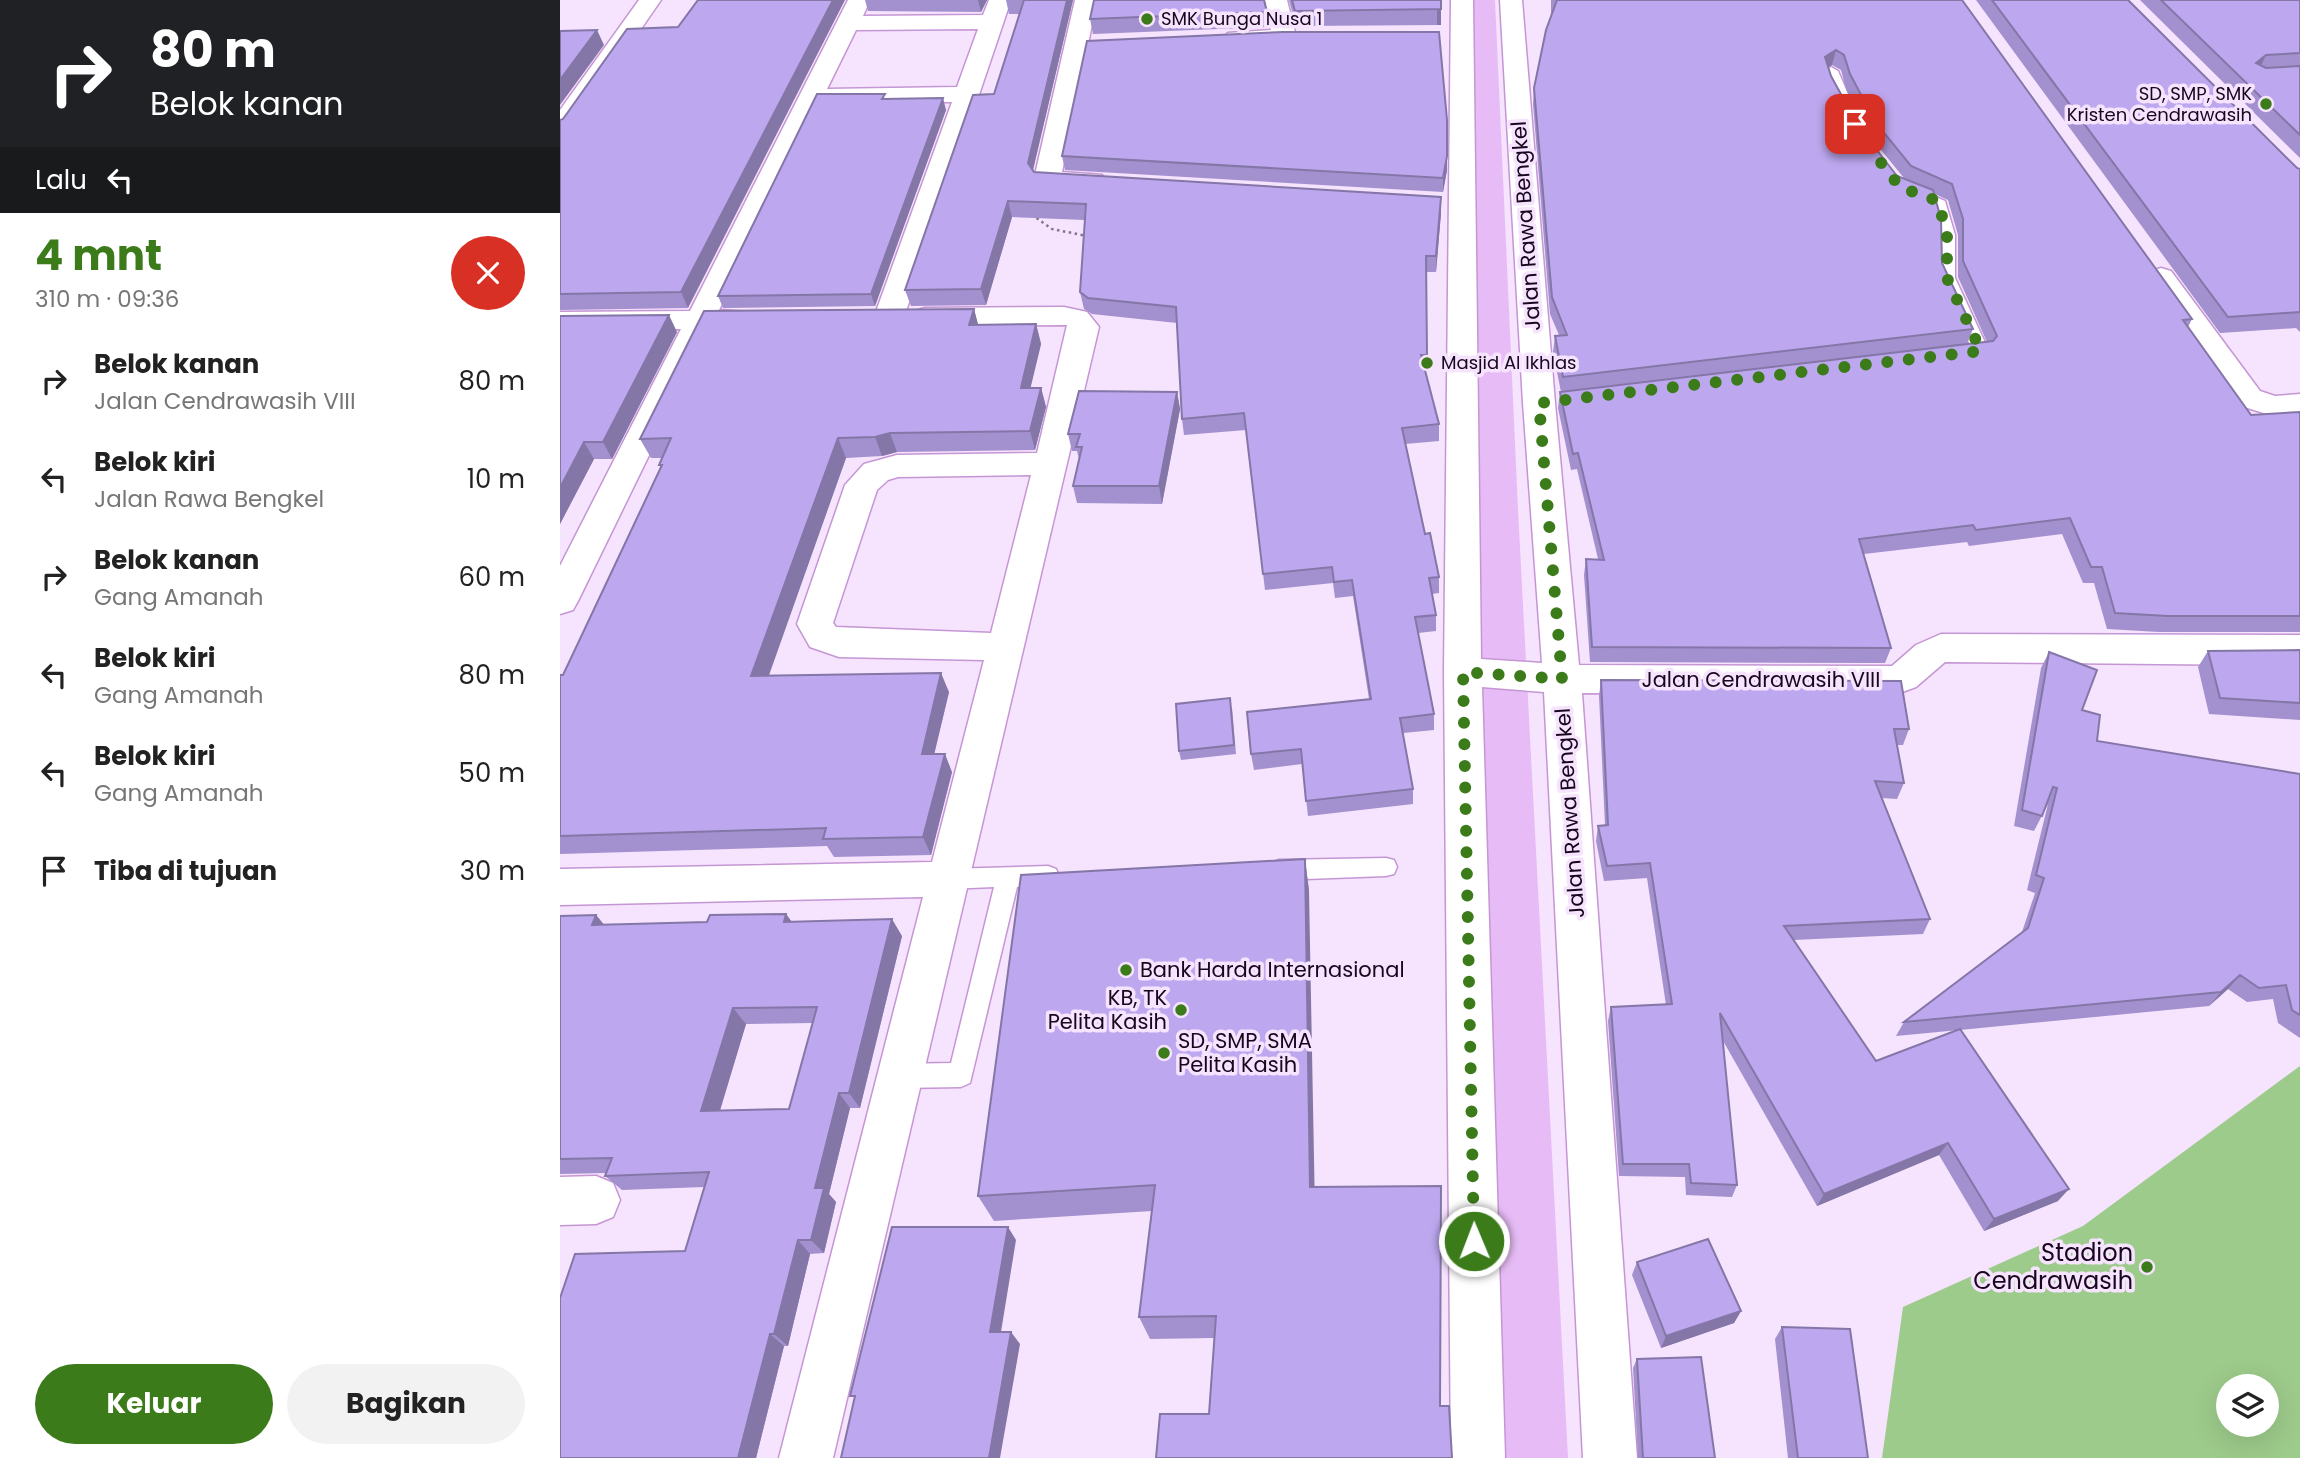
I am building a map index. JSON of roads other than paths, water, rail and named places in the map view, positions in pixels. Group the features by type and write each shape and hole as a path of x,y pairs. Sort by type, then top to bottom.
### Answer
{"street":[{"path":"560,128 650,0"},
{"path":"1086,0 1047,179 1124,183"},
{"path":"1276,0 1284,36"},
{"name":"Jalan Rawa Bengkel","path":"1511,0 1546,402 1552,678 1610,1458"},
{"path":"560,601 853,12 996,11 967,94 876,317 1064,316 1077,318 1084,327 806,1458"},
{"path":"1453,24 1451,203 1476,673 1478,1458"},
{"path":"1208,39 1311,36"},
{"path":"1075,45 1102,44"},
{"path":"810,96 967,94"},
{"path":"2146,256 2242,390 2256,402 2273,407 2300,404"},
{"path":"560,321 781,318"},
{"path":"1004,647 839,643 823,637 815,624 862,485 876,472 897,466 1049,464"},
{"name":"Jalan Cendrawasih VIII","path":"1476,673 1552,678 1897,680 1933,651 1941,648 2263,651 2300,649"},
{"path":"560,887 948,879"}],"lane":[{"path":"1831,71 1837,90 1853,121"},
{"path":"1893,178 1900,187 1938,201 1947,235 1947,278 1981,351 1940,356"},
{"path":"1263,870 1386,867"},
{"path":"948,879 1073,875"},
{"path":"899,1076 961,1075 1007,877"}],"waterway":[{"path":"1479,0 1494,510 1530,1458"}],"place":[{"name":"SMK Bunga Nusa 1","path":"1147,19"},
{"name":"SD, SMP, SMK Kristen Cendrawasih","path":"2266,104"},
{"name":"Masjid Al Ikhlas","path":"1427,363"},
{"name":"Bank Harda Internasional","path":"1126,970"},
{"name":"KB, TK Pelita Kasih","path":"1181,1010"},
{"name":"SD, SMP, SMA Pelita Kasih","path":"1164,1053"},
{"name":"Stadion Cendrawasih","path":"2147,1267"}]}
